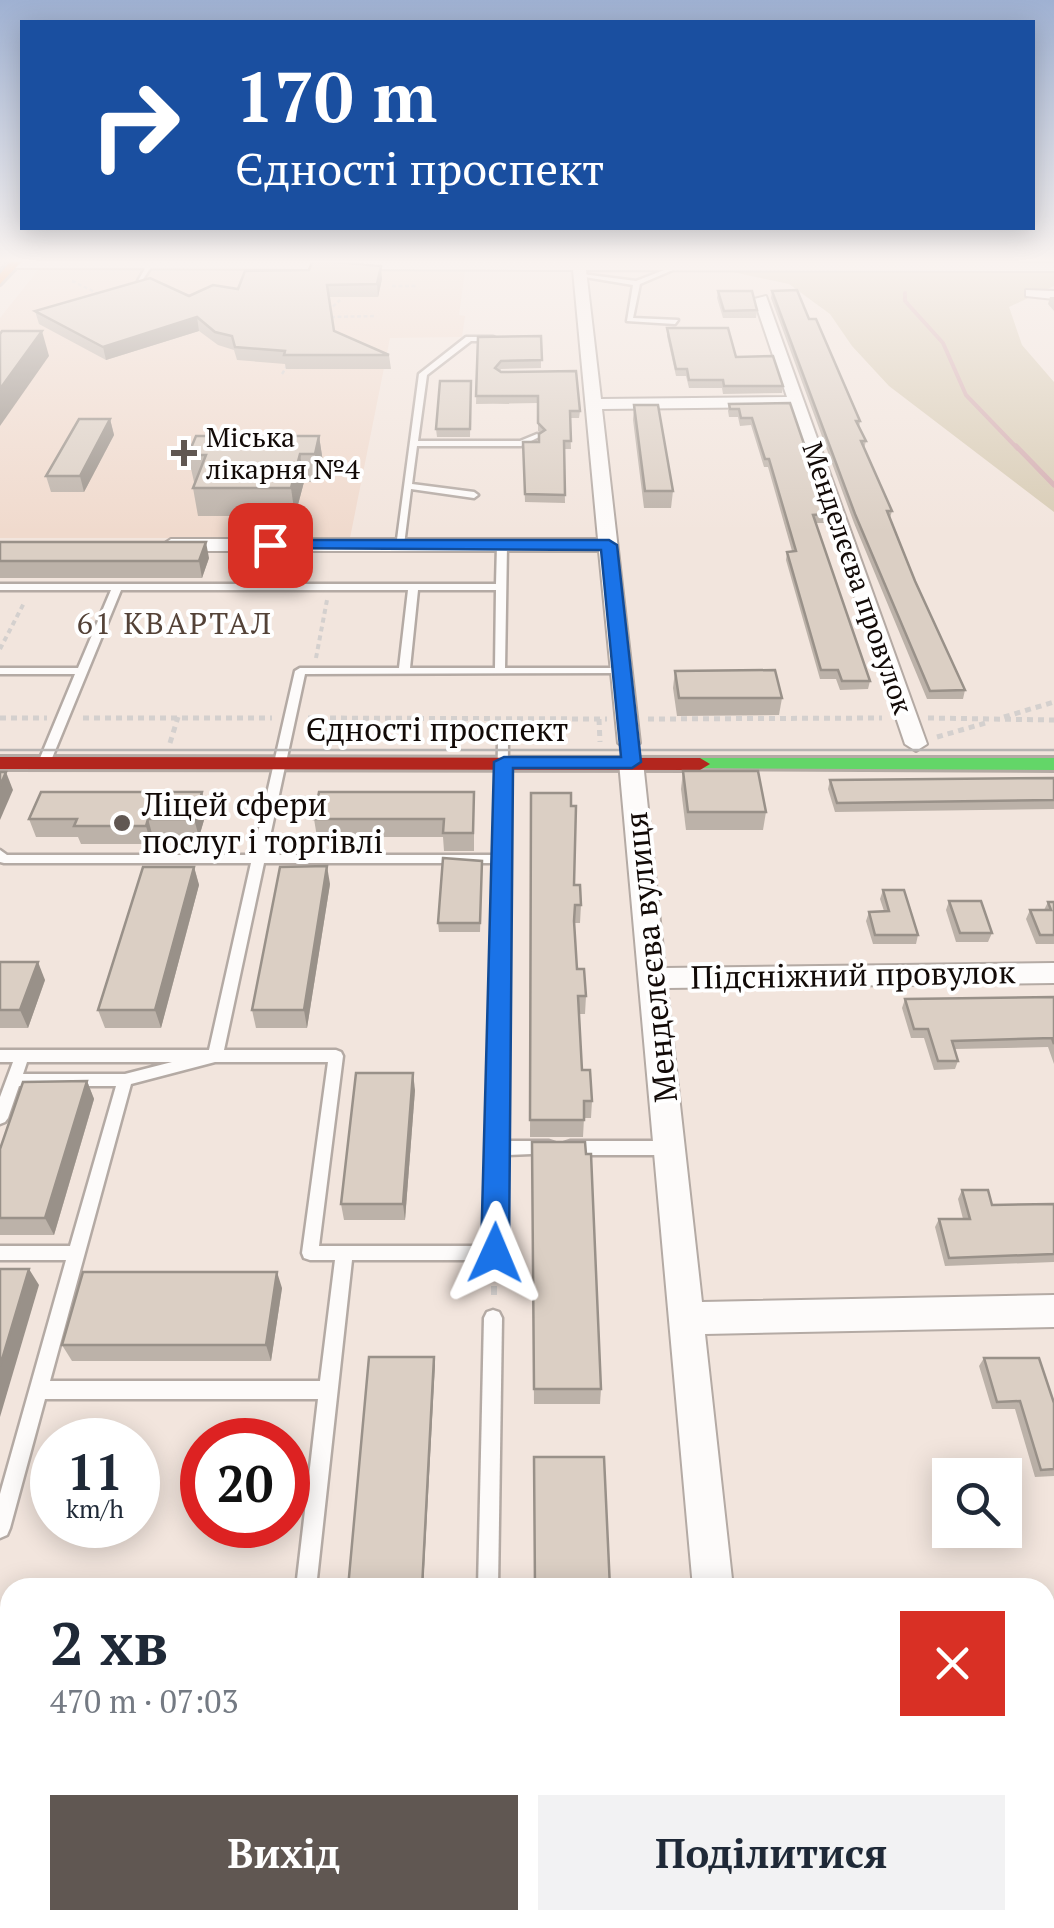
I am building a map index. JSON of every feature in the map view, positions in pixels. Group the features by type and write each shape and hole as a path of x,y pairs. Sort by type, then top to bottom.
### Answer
{"main road":[{"name":"Єдності проспект","path":"0,744 48,753 630,753 1054,764"},
{"name":"Єдності проспект","path":"0,762 48,753 170,744 282,753"},
{"name":"Єдності проспект","path":"630,753 1054,744"}],"street":[{"name":"Менделєєва вулиця","path":"583,352 583,373 594,404 609,545 712,1578"},
{"name":"Менделєєва провулок","path":"779,352 916,744"},
{"path":"594,404 796,402"},
{"path":"158,545 609,545"},
{"name":"Підсніжний провулок","path":"653,978 1054,973"},
{"path":"687,1318 1054,1310"}],"lane":[{"path":"399,545 423,374 453,352"},
{"path":"413,444 521,443 537,436"},
{"path":"407,486 474,495"},
{"path":"500,671 502,545"},
{"path":"0,588 501,588"},
{"path":"48,753 117,588"},
{"path":"404,671 413,588"},
{"path":"0,671 82,671"},
{"path":"216,1056 300,671 622,671"},
{"path":"0,1056 336,1056 310,1253 495,1253 504,753"},
{"path":"0,854 4,859 502,859"},
{"path":"0,1118 22,1056"},
{"path":"14,1080 124,1080 216,1056"},
{"path":"0,1528 124,1080"},
{"path":"497,1148 670,1148"},
{"path":"0,1253 76,1253"},
{"path":"307,1578 344,1253"},
{"path":"488,1578 493,1318"},
{"path":"38,1390 328,1390"}],"path":[{"path":"282,374 285,362 303,362"},
{"path":"0,650 32,588"},
{"path":"314,671 330,588"},
{"path":"916,744 1054,702"},
{"path":"170,744 178,717"},
{"path":"642,719 1054,720"},
{"path":"493,1318 495,1253"}],"shaded area":[{"name":"Міська лікарня №4","path":"0,352 387,352 350,538 0,538"},
{"path":"858,352 1028,352 1054,382 1054,512 889,386"}],"building":[{"path":"0,352 27,352 0,389"},
{"path":"285,352 382,352 389,355 284,355"},
{"path":"477,352 542,352 542,360 501,361 495,368 501,372 576,371 580,411 570,411 571,441 564,441 565,495 525,494 523,442 539,442 539,434 545,430 538,423 538,396 476,396"},
{"path":"672,352 773,356 783,386 724,386 723,380 689,380 687,369 676,369"},
{"path":"795,352 830,352 860,421 856,421 866,441 861,441 892,511 887,511 965,690 930,691 855,514"},
{"path":"440,381 471,381 470,429 436,429"},
{"path":"790,403 828,514 813,515 870,681 842,681 838,670 821,670 787,552 796,551 769,459 765,459 752,418 741,418 739,409 730,409 729,404"},
{"path":"634,405 658,405 673,491 645,491"},
{"path":"79,419 110,419 80,476 46,476"},
{"path":"196,436 319,436 315,454 300,454 291,488 193,488 206,455 188,455"},
{"path":"0,542 206,542 199,561 0,561"},
{"path":"775,670 782,698 679,698 675,671"},
{"path":"683,771 758,771 766,812 688,812"},
{"path":"1054,778 1054,800 837,803 830,780"},
{"path":"41,792 202,792 194,819 148,819 146,826 74,826 77,819 29,819"},
{"path":"319,792 474,792 473,833 443,833 444,819 314,819"},
{"path":"531,793 571,793 571,806 576,806 574,885 580,885 581,905 575,905 574,921 577,969 584,969 586,996 578,996 582,1070 590,1070 592,1101 584,1101 584,1120 530,1120"},
{"path":"443,858 482,861 480,923 438,923"},
{"path":"327,866 304,1010 252,1010 280,867"},
{"path":"143,867 194,867 155,1010 98,1010"},
{"path":"883,890 904,890 918,935 875,935 869,912 889,911"},
{"path":"949,901 981,901 992,933 960,933"},
{"path":"1048,902 1054,902 1054,935 1040,935 1030,910 1051,910"},
{"path":"0,962 38,962 20,1010 0,1010"},
{"path":"1054,997 1054,1044 1052,1038 952,1041 958,1061 938,1061 928,1029 914,1029 905,999"},
{"path":"356,1073 413,1073 403,1204 341,1204"},
{"path":"87,1081 45,1218 0,1218 0,1149 23,1082"},
{"path":"532,1142 585,1142 586,1154 591,1154 601,1389 534,1389"},
{"path":"962,1190 988,1190 992,1205 1054,1204 1054,1254 949,1258 939,1219 970,1219"},
{"path":"0,1269 29,1269 0,1366"},
{"path":"83,1272 277,1272 266,1345 62,1345"},
{"path":"369,1357 434,1357 423,1578 349,1578"},
{"path":"984,1358 1039,1358 1054,1403 1054,1469 1041,1470 1020,1401 997,1402"},
{"path":"534,1457 604,1457 610,1578 535,1578"}],"waterway":[{"path":"947,352 966,395 1018,449"},
{"path":"1016,446 1054,485"}],"tram line":[{"path":"0,750 1054,750"}],"traffic: fast":[{"path":"700,764 1054,764"}],"traffic: jam":[{"path":"0,763 700,764"}],"place":[{"name":"Міська лікарня №4","path":"184,453"},
{"name":"Ліцей сфери послуг і торгівлі","path":"122,823"}],"district":[{"name":"61 КВАРТАЛ","path":"175,624"}],"route":[{"path":"270,545 609,545 632,762 504,762 495,1253"}]}
